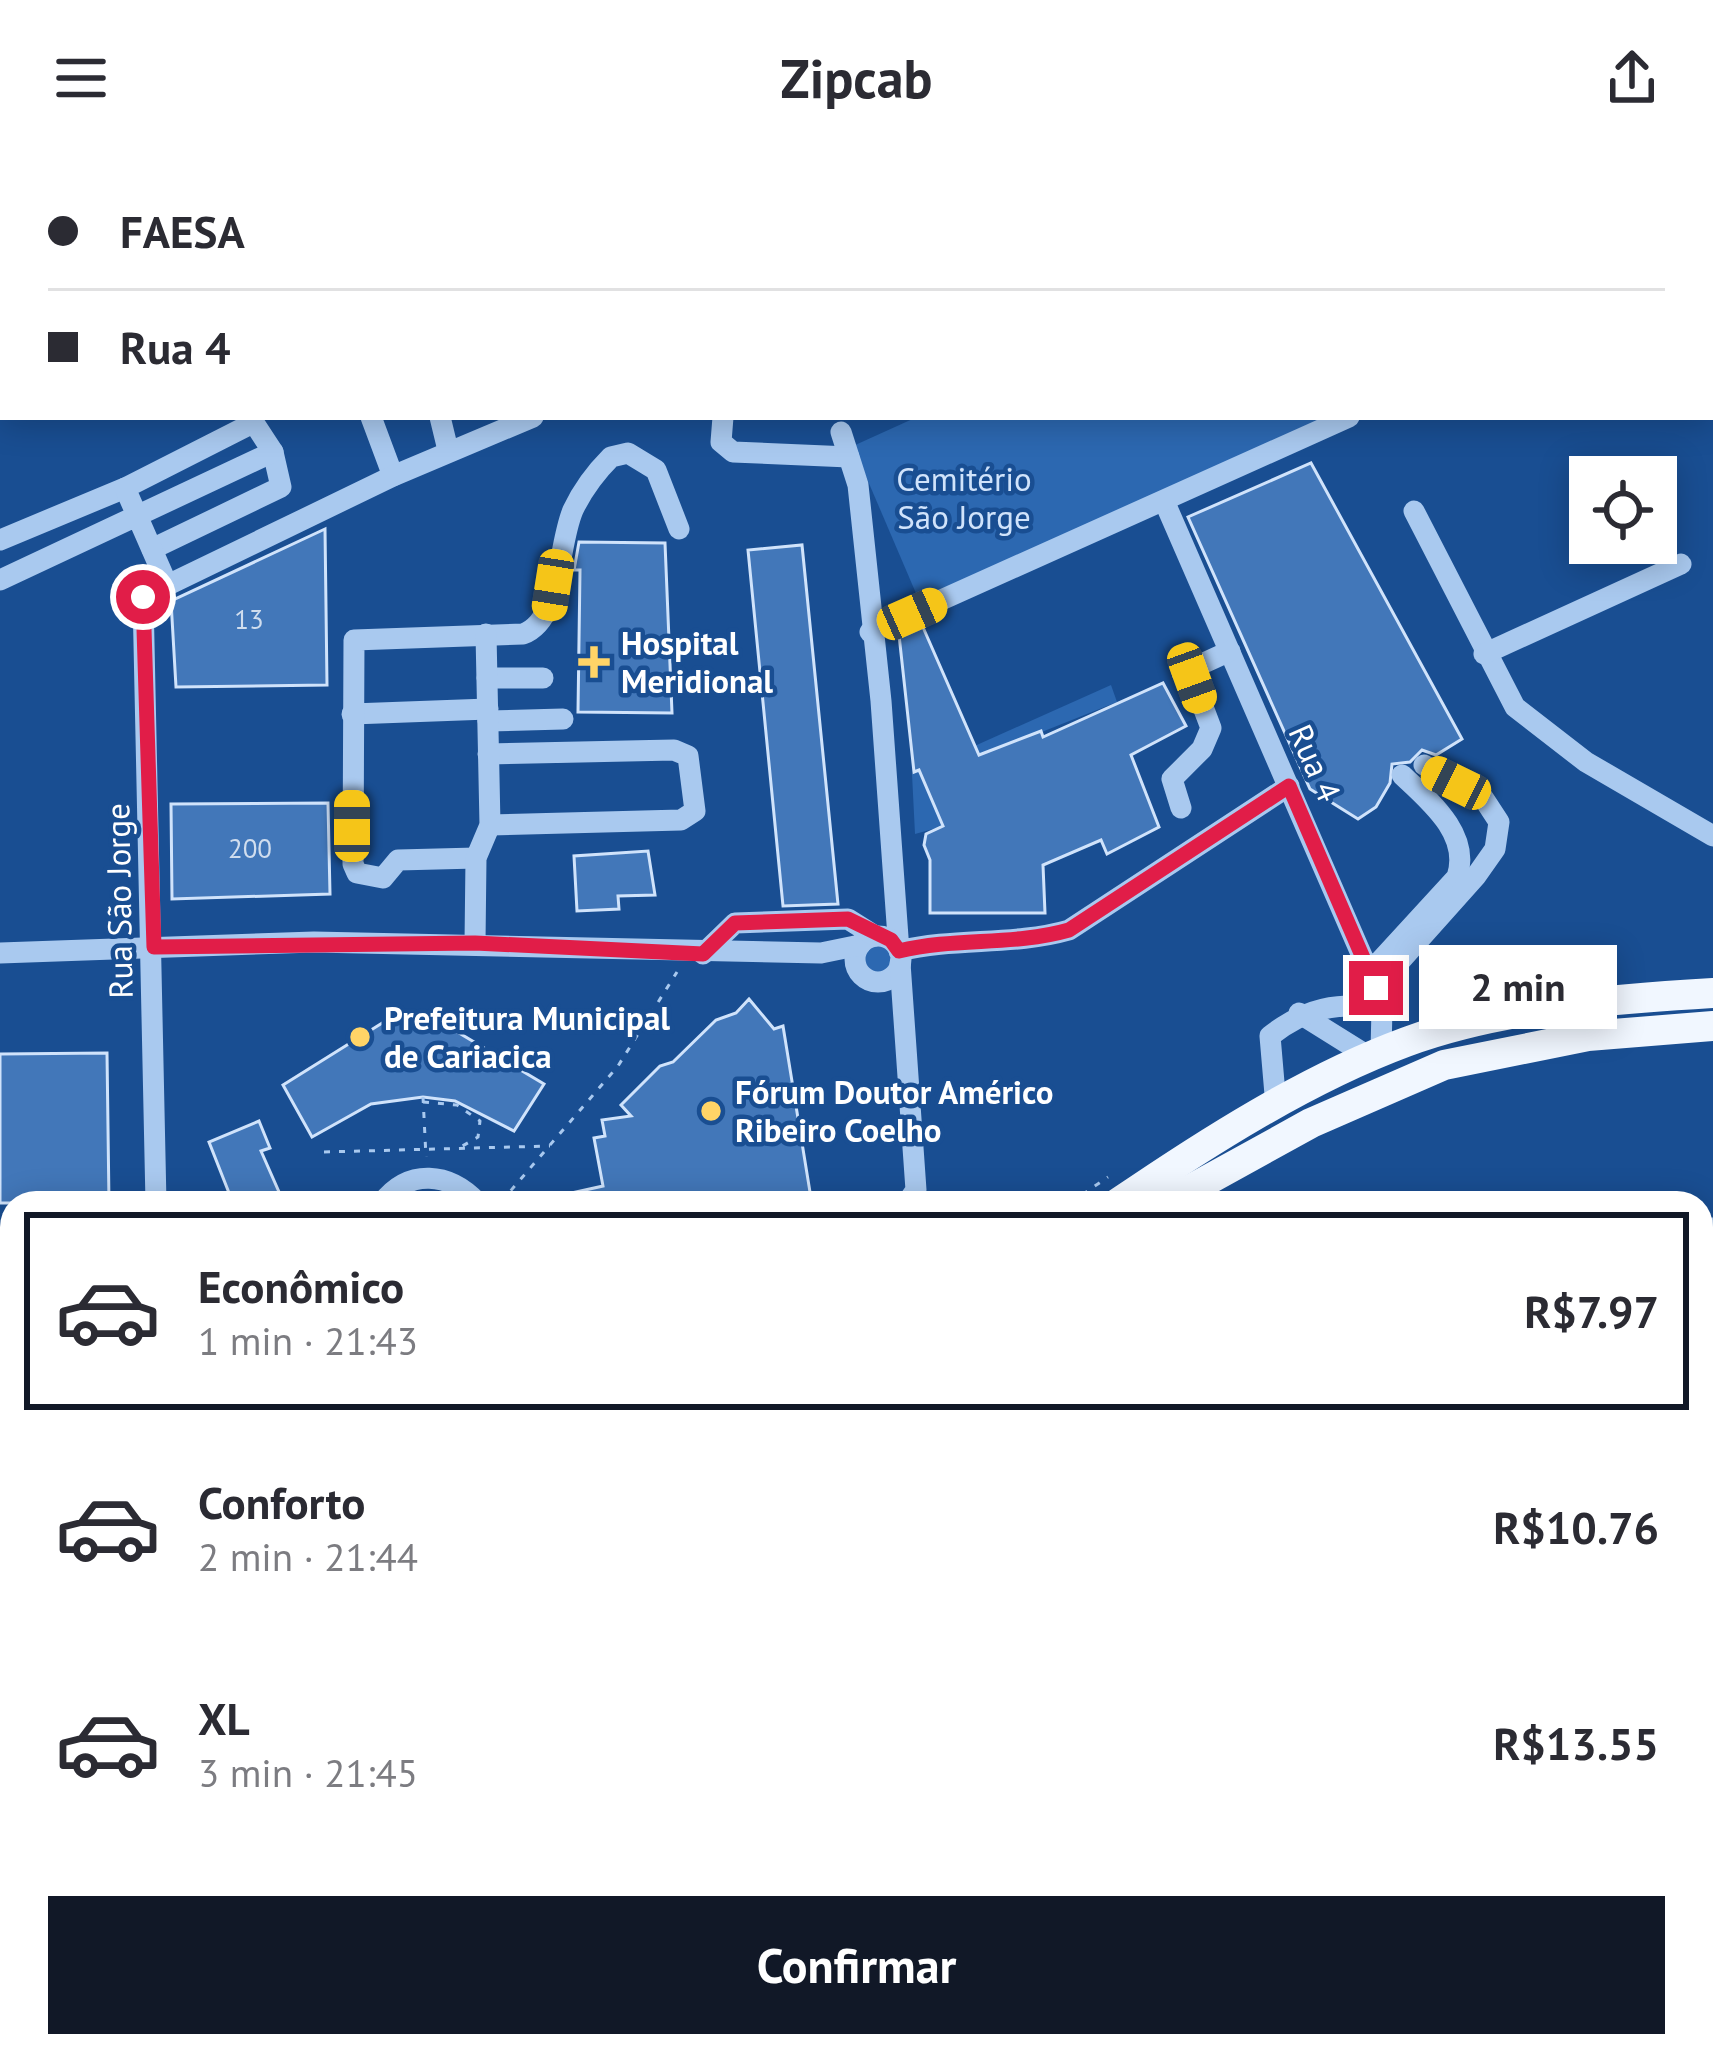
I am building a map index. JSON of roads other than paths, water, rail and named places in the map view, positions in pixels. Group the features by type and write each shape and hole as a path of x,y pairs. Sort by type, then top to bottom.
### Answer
{"main road":[{"path":"1138,1191 1276,1106 1376,1056 1463,1028 1583,1004 1713,993"},
{"path":"1311,1123 1444,1065 1588,1036 1713,1026"},
{"path":"1188,1191 1371,1085 1376,1056"}],"street":[{"path":"372,420 393,476"},
{"path":"441,420 448,450"},
{"path":"474,420 475,440"},
{"path":"125,488 167,584 448,450 525,420"},
{"path":"722,420 721,442 733,452 849,457"},
{"path":"870,632 1343,420"},
{"path":"0,540 125,488 249,424 263,432 281,487 152,549"},
{"path":"841,432 858,485 870,632 881,701 915,1191"},
{"path":"0,580 141,518 273,452"},
{"path":"476,858 398,860 383,878 357,873 352,864 352,644 357,638 523,634 538,628 548,613 557,556 574,508 611,457 628,453 656,470 679,529"},
{"name":"Rua 4","path":"1165,503 1375,987 1376,1056"},
{"path":"1414,511 1514,707 1586,762 1713,836"},
{"path":"1484,654 1681,564"},
{"name":"Rua São Jorge","path":"156,1191 143,597 167,584"},
{"path":"475,943 476,858 490,825 486,634"},
{"path":"1181,808 1172,778 1210,740 1211,728 1186,671 1230,652"},
{"path":"487,678 543,677"},
{"path":"352,714 563,718"},
{"path":"488,754 674,750 688,756 695,784 695,812 681,820 490,825"},
{"path":"1276,1106 1270,1036 1299,1013 1339,1004 1375,987 1404,962 1495,849 1499,822 1482,796 1424,764"},
{"path":"1375,987 1379,962 1456,878 1462,862 1453,831 1402,775"},
{"path":"868,940 856,964 867,978 890,979 900,957 940,940 1036,940 1069,930 1289,786"},
{"path":"696,954 735,923 848,919 868,940"},
{"path":"0,953 475,943 696,954 821,953 868,940 891,940 900,957"},
{"path":"821,953 886,986 904,1004"},
{"path":"1299,1013 1376,1056"},
{"path":"393,1191 427,1177 450,1180 463,1191"}],"place":[{"name":"Hospital Meridional","path":"594,662"},
{"name":"Prefeitura Municipal de Cariacica","path":"360,1037"},
{"name":"Fórum Doutor Américo Ribeiro Coelho","path":"711,1111"}],"park label":[{"name":"Cemitério São Jorge","path":"964,498"}]}
